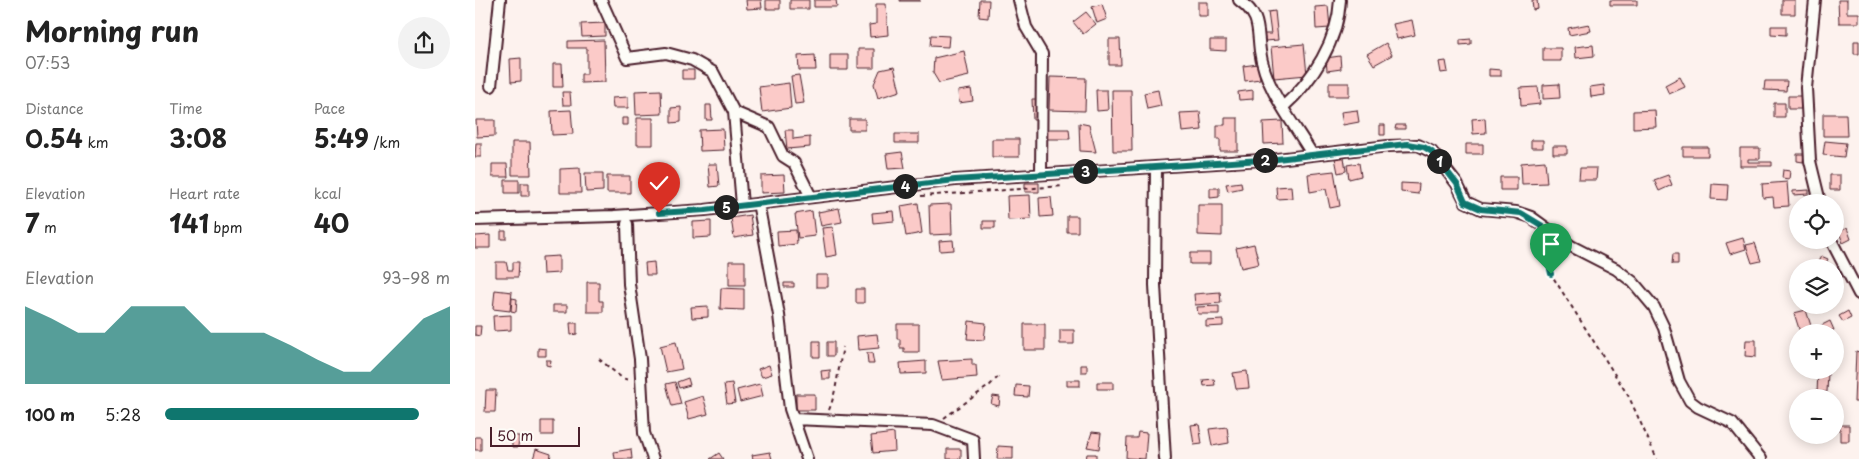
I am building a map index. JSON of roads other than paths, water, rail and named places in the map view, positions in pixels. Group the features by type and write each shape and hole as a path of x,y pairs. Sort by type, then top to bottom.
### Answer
{"street":[{"path":"491,86 500,0"},
{"path":"601,0 627,58 667,53 692,60 713,72 734,112 742,205"},
{"path":"1019,0 1026,27 1042,54 1041,173"},
{"path":"1239,0 1255,18 1260,32 1260,51 1264,66 1283,107 1312,154"},
{"path":"1283,107 1296,95 1331,41 1339,18 1340,0"},
{"path":"1815,0 1806,88 1809,161 1818,194"},
{"path":"734,112 769,127 783,156 794,163 811,197"},
{"path":"475,220 613,216 742,205 955,180 1277,159 1407,144 1424,147 1432,152 1451,177 1465,202 1481,209 1521,213 1571,246 1617,269 1633,282 1654,307 1664,328 1679,381 1690,401 1698,407 1732,423 1761,459"},
{"path":"1156,167 1155,285 1165,459"},
{"path":"759,208 779,315 786,386 807,459"},
{"path":"627,224 629,284 640,359 644,432 653,459"},
{"path":"1836,249 1859,294"},
{"path":"794,419 933,425 973,440 974,459"}]}
